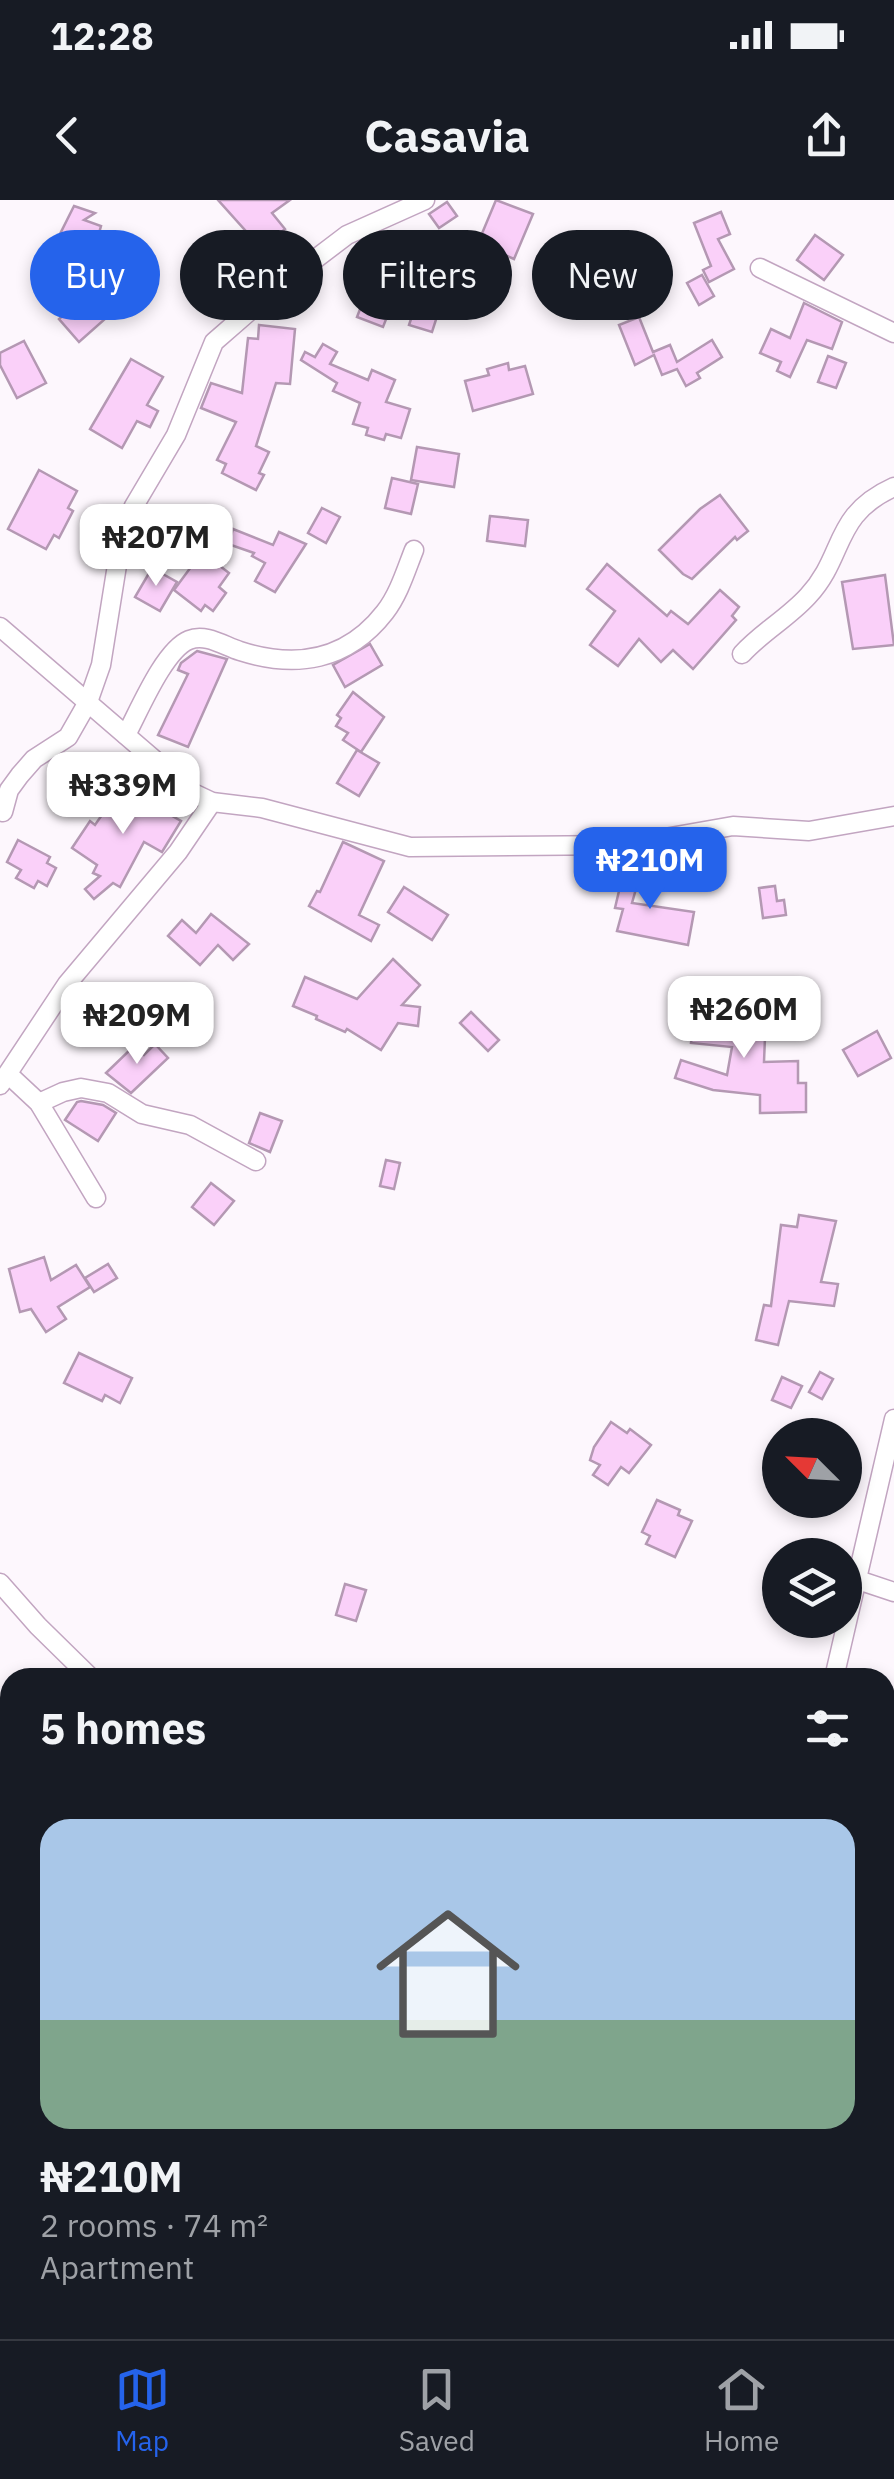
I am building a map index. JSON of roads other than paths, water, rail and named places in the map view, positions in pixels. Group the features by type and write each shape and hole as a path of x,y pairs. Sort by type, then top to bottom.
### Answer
{"street":[{"path":"3,812 9,790 20,775 34,758 68,737 88,702 105,648 122,534 176,435 214,342 347,235 425,200"},
{"path":"760,268 894,333"},
{"path":"742,654 810,594 826,571 845,527 861,506 894,487"},
{"path":"126,735 176,649 190,639 206,638 275,660 326,657 384,612 414,550"},
{"path":"0,627 193,793 212,802 299,816 410,847 625,845 733,826 809,831 894,816"},
{"path":"96,1198 39,1103 4,1080 68,984 178,852 212,802"},
{"path":"39,1103 80,1088 108,1093 142,1114 190,1124 256,1161"},
{"path":"862,1550 894,1419"},
{"path":"862,1581 894,1592"},
{"path":"0,1583 81,1668"},
{"path":"836,1668 842,1638"}]}
